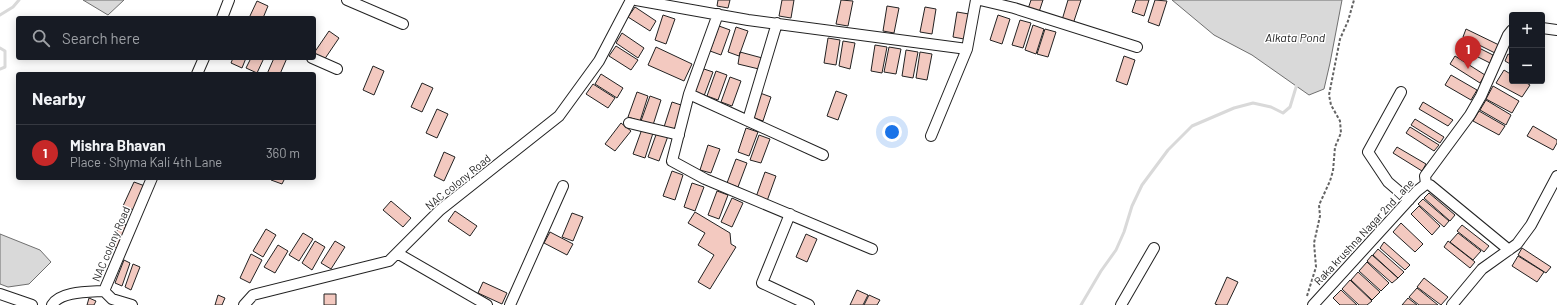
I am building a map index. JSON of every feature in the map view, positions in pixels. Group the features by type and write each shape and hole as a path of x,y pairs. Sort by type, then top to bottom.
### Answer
{"street":[{"path":"223,16 229,0"},
{"path":"347,0 403,24"},
{"name":"NAC colony Road","path":"244,305 253,295 389,261 440,210 559,116 599,61 631,0"},
{"path":"636,0 777,24 967,48"},
{"path":"931,136 967,48 976,0"},
{"path":"980,0 1014,8 1137,48"},
{"path":"718,14 688,94 672,161 705,179 872,249"},
{"path":"748,120 777,24"},
{"path":"1545,28 1557,30"},
{"path":"1426,184 1426,176 1470,115 1481,96 1509,34"},
{"path":"198,72 203,60"},
{"path":"316,60 337,69"},
{"path":"1401,92 1368,152 1388,182 1409,200"},
{"path":"688,94 823,155"},
{"path":"629,123 679,135"},
{"path":"1452,305 1482,268 1517,244 1531,225 1557,176"},
{"name":"NAC colony Road","path":"132,305 112,299 104,291 151,180"},
{"name":"Raka krushna Nagar 2nd Lane","path":"1310,303 1426,184 1430,185 1509,250"},
{"path":"510,305 563,186"},
{"path":"790,214 762,283 810,305"},
{"path":"1121,305 1154,248"},
{"path":"397,253 487,305"},
{"path":"52,305 55,301 74,293 104,291"},
{"path":"0,294 32,305"}],"path":[{"path":"1310,303 1308,291 1316,273 1314,243 1320,216 1319,205 1330,181 1333,171 1335,147 1341,133 1340,121 1331,105 1329,95 1340,38 1348,21 1354,0"}],"water":[{"path":"83,0 124,0 108,15"},
{"name":"Alkata Pond","path":"1172,0 1342,0 1324,89 1309,95 1252,55 1214,35"},
{"path":"0,234 40,250 51,262 29,284 8,287 0,284"}],"building":[{"path":"718,0 730,0 728,8 717,6"},
{"path":"782,0 794,0 791,18 779,16"},
{"path":"841,0 853,1 848,26 836,24"},
{"path":"1031,0 1043,0 1039,12 1028,9"},
{"path":"1068,0 1081,0 1073,24 1062,20"},
{"path":"1136,0 1149,0 1144,16 1132,12"},
{"path":"1155,0 1167,1 1159,26 1148,22"},
{"path":"257,1 268,6 264,16 250,16"},
{"path":"887,6 899,8 894,33 883,31"},
{"path":"635,7 656,21 650,31 628,17"},
{"path":"925,7 936,9 932,34 920,32"},
{"path":"957,12 969,14 964,39 953,37"},
{"path":"663,15 675,19 666,44 655,40"},
{"path":"998,15 1010,19 1002,44 990,40"},
{"path":"1020,20 1031,23 1023,48 1012,45"},
{"path":"1033,25 1044,29 1036,54 1025,50"},
{"path":"719,26 730,30 721,55 710,51"},
{"path":"736,27 748,31 739,56 728,52"},
{"path":"1045,29 1056,32 1048,57 1037,54"},
{"path":"1466,29 1499,45 1495,53 1463,37"},
{"path":"329,31 339,38 324,60 316,54 316,50"},
{"path":"622,33 644,48 638,58 616,43"},
{"path":"828,38 840,40 836,65 824,63"},
{"path":"1461,39 1493,55 1490,63 1458,47"},
{"path":"843,41 855,43 850,69 839,66"},
{"path":"875,45 887,47 882,73 871,71"},
{"path":"616,46 638,60 631,70 609,56"},
{"path":"656,47 692,64 684,81 648,65"},
{"path":"889,47 901,49 896,74 884,72"},
{"path":"906,50 918,52 913,78 902,76"},
{"path":"740,52 766,59 763,70 738,64"},
{"path":"920,52 932,54 927,80 916,78"},
{"path":"1508,54 1509,54 1509,63 1505,61"},
{"path":"1124,56 1135,60 1127,85 1116,81"},
{"path":"1455,56 1485,75 1480,83 1450,64"},
{"path":"232,60 245,60 242,68 231,63"},
{"path":"250,60 263,60 257,72 246,68"},
{"path":"273,60 286,60 281,72 268,72"},
{"path":"373,66 384,71 374,95 363,90"},
{"path":"701,68 713,72 704,96 693,92"},
{"path":"1504,70 1509,73 1509,84 1530,85 1522,97 1496,83"},
{"path":"716,71 727,75 718,100 707,96"},
{"path":"601,74 623,88 617,98 595,84"},
{"path":"1451,75 1477,90 1471,100 1445,85"},
{"path":"730,77 741,81 732,106 721,102"},
{"path":"422,83 433,88 422,112 411,107"},
{"path":"593,84 615,98 608,108 586,94"},
{"path":"1493,86 1519,101 1512,113 1486,99"},
{"path":"836,91 847,95 838,120 827,116"},
{"path":"637,92 648,96 640,121 628,117"},
{"path":"760,93 771,97 763,121 751,117"},
{"path":"650,96 661,100 653,125 641,121"},
{"path":"1486,100 1511,115 1506,125 1480,110"},
{"path":"672,102 684,106 675,130 664,127"},
{"path":"1423,102 1453,120 1448,126 1419,109"},
{"path":"437,109 448,114 437,138 426,133"},
{"path":"1479,111 1505,126 1499,135 1473,121"},
{"path":"1415,119 1444,137 1440,143 1411,125"},
{"path":"621,123 631,131 615,151 605,144"},
{"path":"1533,126 1557,140 1553,150 1527,136"},
{"path":"1410,127 1439,145 1434,151 1406,133"},
{"path":"746,128 758,132 749,156 738,152"},
{"path":"642,129 653,133 645,158 633,154"},
{"path":"657,132 668,136 659,161 648,157"},
{"path":"759,135 770,139 761,163 750,160"},
{"path":"708,145 720,149 711,173 700,170"},
{"path":"1397,147 1426,164 1422,171 1393,153"},
{"path":"444,152 455,157 444,181 434,176"},
{"path":"736,159 747,163 738,187 727,183"},
{"path":"672,171 683,175 675,200 663,196"},
{"path":"765,172 776,176 767,201 756,197"},
{"path":"271,180 284,180 282,184"},
{"path":"134,182 145,186 134,210 123,206"},
{"path":"692,183 704,187 695,211 684,207"},
{"path":"717,191 728,195 719,219 708,215"},
{"path":"1429,193 1455,215 1450,221 1424,198"},
{"path":"732,198 743,203 732,227 721,222"},
{"path":"1423,199 1449,221 1444,227 1418,204"},
{"path":"391,201 411,218 403,227 383,210"},
{"path":"1419,206 1440,226 1432,235 1411,214"},
{"path":"455,211 477,226 470,236 448,221"},
{"path":"695,212 730,233 731,244 736,247 710,289 698,282 714,255 698,245 705,233 688,223"},
{"path":"572,213 583,217 573,241 562,237"},
{"path":"120,223 126,225 118,248 111,246"},
{"path":"1401,223 1423,244 1415,252 1393,232"},
{"path":"1462,225 1489,246 1484,252 1457,231"},
{"path":"266,229 276,235 263,257 253,251"},
{"path":"550,232 573,244 567,255 544,243"},
{"path":"303,233 313,239 299,261 289,255"},
{"path":"1458,233 1481,251 1473,260 1450,242"},
{"path":"806,234 817,239 807,262 796,257"},
{"path":"315,241 325,247 312,270 302,263"},
{"path":"335,241 345,247 331,269 321,263"},
{"path":"1448,241 1475,262 1470,268 1444,247"},
{"path":"1384,242 1410,265 1405,270 1380,248"},
{"path":"278,245 288,251 275,273 264,267"},
{"path":"1522,248 1551,267 1546,273 1518,255"},
{"path":"1378,249 1404,272 1398,278 1373,255"},
{"path":"251,254 262,260 250,283 240,278"},
{"path":"1372,255 1398,278 1392,283 1367,261"},
{"path":"1518,256 1544,272 1537,282 1512,266"},
{"path":"124,260 130,263 122,286 115,283"},
{"path":"1367,262 1389,283 1381,291 1359,271"},
{"path":"133,264 140,267 131,290 125,287"},
{"path":"1358,272 1380,292 1372,300 1351,280"},
{"path":"1227,277 1238,282 1227,305 1215,304"},
{"path":"1424,278 1448,297 1441,305 1417,287"},
{"path":"1350,280 1372,301 1367,305 1359,305 1342,289"},
{"path":"483,282 507,293 502,304 478,293"},
{"path":"1417,288 1438,305 1419,305 1409,297"},
{"path":"857,290 868,295 863,305 850,305"},
{"path":"1341,290 1357,305 1340,305 1333,298"},
{"path":"324,294 336,294 336,305 324,305"},
{"path":"218,295 225,298 222,305 215,305"},
{"path":"869,295 880,300 877,305 864,305"},
{"path":"89,298 96,301 94,305 87,305"},
{"path":"1408,298 1417,305 1402,305"}],"waterway":[{"path":"0,15 13,7 19,0"},
{"path":"0,48 5,51 5,67 0,69"},
{"path":"1081,305 1101,271 1116,250 1124,232 1132,206 1142,185 1168,150 1192,126 1234,108 1253,103 1271,107 1283,113 1290,107 1297,84"}],"place":[{"name":"Mishra Bhavan","path":"1468,69"}]}
